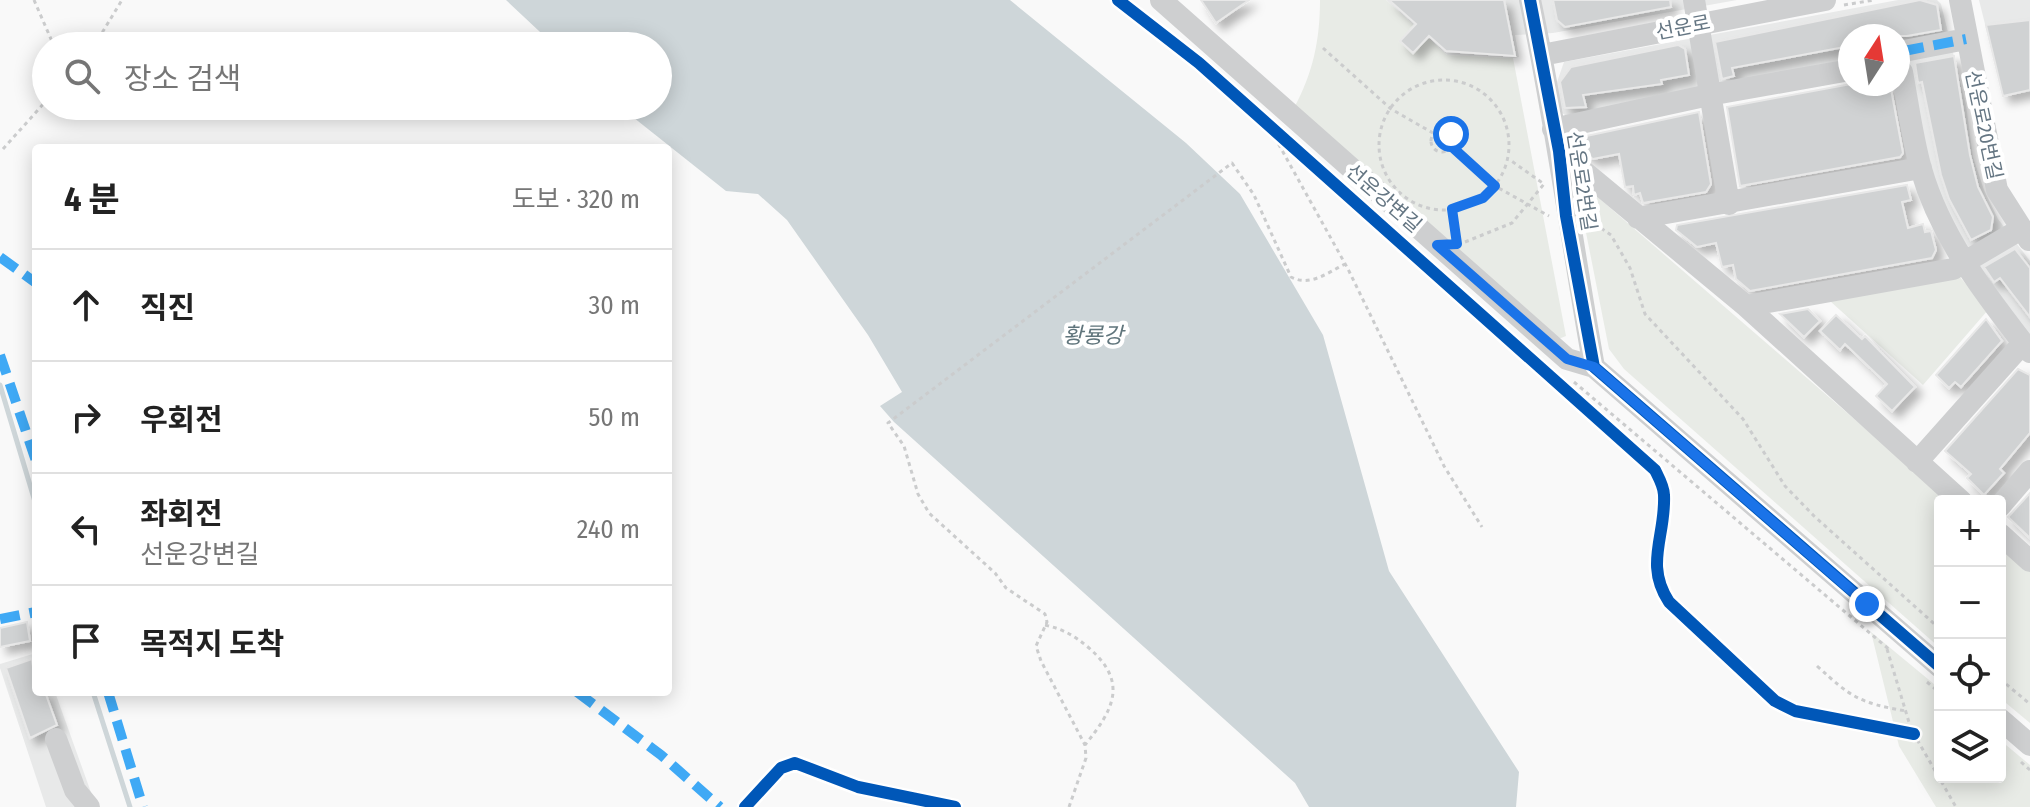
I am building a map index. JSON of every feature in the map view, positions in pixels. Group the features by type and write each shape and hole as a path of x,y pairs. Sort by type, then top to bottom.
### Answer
{"street":[{"name":"선운강변길","path":"1161,0 1567,359 1594,367 1930,671"},
{"name":"선운로2번길","path":"1530,0 1559,151 1566,216 1594,367"},
{"path":"1694,0 1729,204"},
{"name":"선운로","path":"1542,55 1825,0"},
{"name":"선운로20번길","path":"1960,0 1997,190 2025,235"},
{"path":"1910,57 1966,39"},
{"path":"1553,129 1709,95 1838,72"},
{"path":"1907,96 1921,168 1938,216 1963,263 2026,348 1917,462"},
{"name":"선운로2번길","path":"1559,151 1746,306 1954,495"},
{"path":"1638,218 1921,168"},
{"path":"1746,306 1953,269 2025,235"},
{"path":"2006,499 2030,471"},
{"path":"2006,539 2030,561"},
{"path":"2006,724 2030,745"},
{"path":"56,739 75,790 89,807"}],"path":[{"path":"34,0 48,32"},
{"path":"103,32 122,0"},
{"path":"1323,48 1391,109 1433,133 1447,131 1453,138 1447,151 1437,151 1431,143 1433,133"},
{"path":"1433,80 1455,80 1475,87 1493,101 1504,119 1510,140 1509,159 1495,186 1483,198 1452,209 1421,206 1403,195 1389,179 1381,160 1379,138 1391,109 1413,87 1433,80"},
{"path":"3,149 32,117"},
{"path":"1262,117 1303,155"},
{"path":"1262,117 1345,264 1444,466 1482,527"},
{"path":"1451,146 1495,186 1549,216"},
{"path":"1452,209 1457,244 1496,233 1512,223 1544,184 1509,159"},
{"path":"1069,807 1086,758 1085,745 1036,646 1045,625 1045,614 1006,588 995,573 929,513 918,494 904,446 888,423 1232,163 1254,195 1291,277 1301,282 1315,279 1345,264"},
{"path":"1583,216 1611,235 1630,268 1645,314 1743,419 1785,486 1934,623"},
{"path":"1568,384 1644,460"},
{"path":"1568,384 1898,657"},
{"path":"1045,625 1070,633 1082,642 1098,656 1113,679 1113,698 1108,715 1085,745"},
{"path":"1887,647 1914,734 1956,807"},
{"path":"1817,666 1850,696 1873,706 1906,711"},
{"path":"2006,684 2030,704"},
{"path":"1899,731 1914,734"}],"shaded area":[{"path":"1320,0 1386,0 1447,55 1513,58 1566,336 1556,340 1294,108 1314,56"},
{"path":"1386,0 1737,0 1553,33 1515,35 1519,57 1513,58 1447,55"},
{"path":"1898,0 1937,0 1941,4 1966,105 1973,157 1984,190 1998,219 2030,261 2030,345 1940,207 1909,96 1910,24 1838,24 1838,62 1569,118 1561,112 1556,85 1564,62"},
{"path":"1979,0 2030,0 2030,90 2003,96"},
{"path":"1586,187 1942,495 1934,495 1934,643 1624,369 1609,349 1578,192"},
{"path":"1959,276 1988,310 1923,385 1830,301"},
{"path":"2006,550 2030,570 2030,723 2006,703"},
{"path":"1871,632 1934,684 1934,783 2006,783 2006,745 2030,765 2030,807 1936,807 1899,746"},
{"path":"32,654 32,696 56,696 93,798 85,807 46,807 0,664"}],"water":[{"name":"황룡강","path":"506,0 1010,0 1186,143 1240,194 1323,335 1389,571 1519,772 1516,807 1309,807 1295,783 894,422 880,406 902,392 868,335 787,220 758,194 726,191 672,148 672,144 667,144 637,120 672,120 672,32 540,32"}],"building":[{"path":"1201,0 1249,0 1216,23"},
{"path":"1389,0 1504,0 1515,56 1446,51 1429,36 1413,53 1400,41 1416,24"},
{"path":"1553,0 1670,0 1671,7 1565,27 1557,20"},
{"path":"1920,0 1937,5 1941,30 1910,35 1910,24 1838,24 1838,48 1732,68 1734,76 1722,79 1715,42"},
{"path":"2030,20 2030,90 2003,96 1986,25"},
{"path":"1678,45 1685,49 1689,75 1661,80 1662,84 1583,95 1586,107 1565,108 1560,82 1571,67"},
{"path":"1954,56 1970,155 1978,187 1993,217 1991,230 1971,240 1949,199 1941,175 1922,82 1918,83 1915,63"},
{"path":"1838,86 1838,96 1892,96 1903,153 1900,157 1740,186 1727,107"},
{"path":"1699,112 1711,184 1706,192 1643,203 1640,193 1634,195 1633,186 1625,187 1619,154 1593,159 1580,150 1577,138"},
{"path":"1907,185 1911,200 1902,202 1908,228 1923,224 1925,232 1931,231 1936,250 1932,258 1750,291 1736,279 1733,265 1722,267 1716,243 1697,247 1676,230 1677,225"},
{"path":"2015,249 2030,268 2030,317 2000,278 1994,282 1984,267"},
{"path":"1808,309 1820,321 1804,337 1780,314"},
{"path":"1836,315 1862,339 1865,336 1915,387 1892,411 1876,396 1887,384 1845,344 1840,350 1820,331"},
{"path":"1986,319 2002,341 1961,387 1955,382 1949,388 1936,375"},
{"path":"2018,369 2030,375 2030,433 2000,469 2004,473 1984,495 1967,478 1971,474 1945,451"},
{"path":"2030,493 2030,538 2008,517"},
{"path":"27,622 30,641 0,647 0,628"},
{"path":"32,659 32,696 46,696 57,725 30,738 6,668"}],"waterway":[{"path":"0,385 32,492"},
{"path":"94,696 130,807"}],"marked path":[{"path":"1910,50 1966,39"},
{"path":"0,257 32,280"},
{"path":"0,355 32,449"},
{"path":"0,619 32,613"},
{"path":"109,696 143,807"},
{"path":"582,696 661,755 720,807"}],"cycle path":[{"path":"1118,0 1199,63 1655,470 1664,495 1658,575 1669,602 1775,701 1795,711 1914,734"},
{"path":"1530,0 1559,151 1566,216 1594,367 1934,662"},
{"path":"745,807 781,768 795,763 858,787 955,807"}],"route":[{"path":"1451,134 1451,146 1495,186 1483,198 1452,209 1457,244 1437,245 1567,359 1594,367 1867,604"}]}
